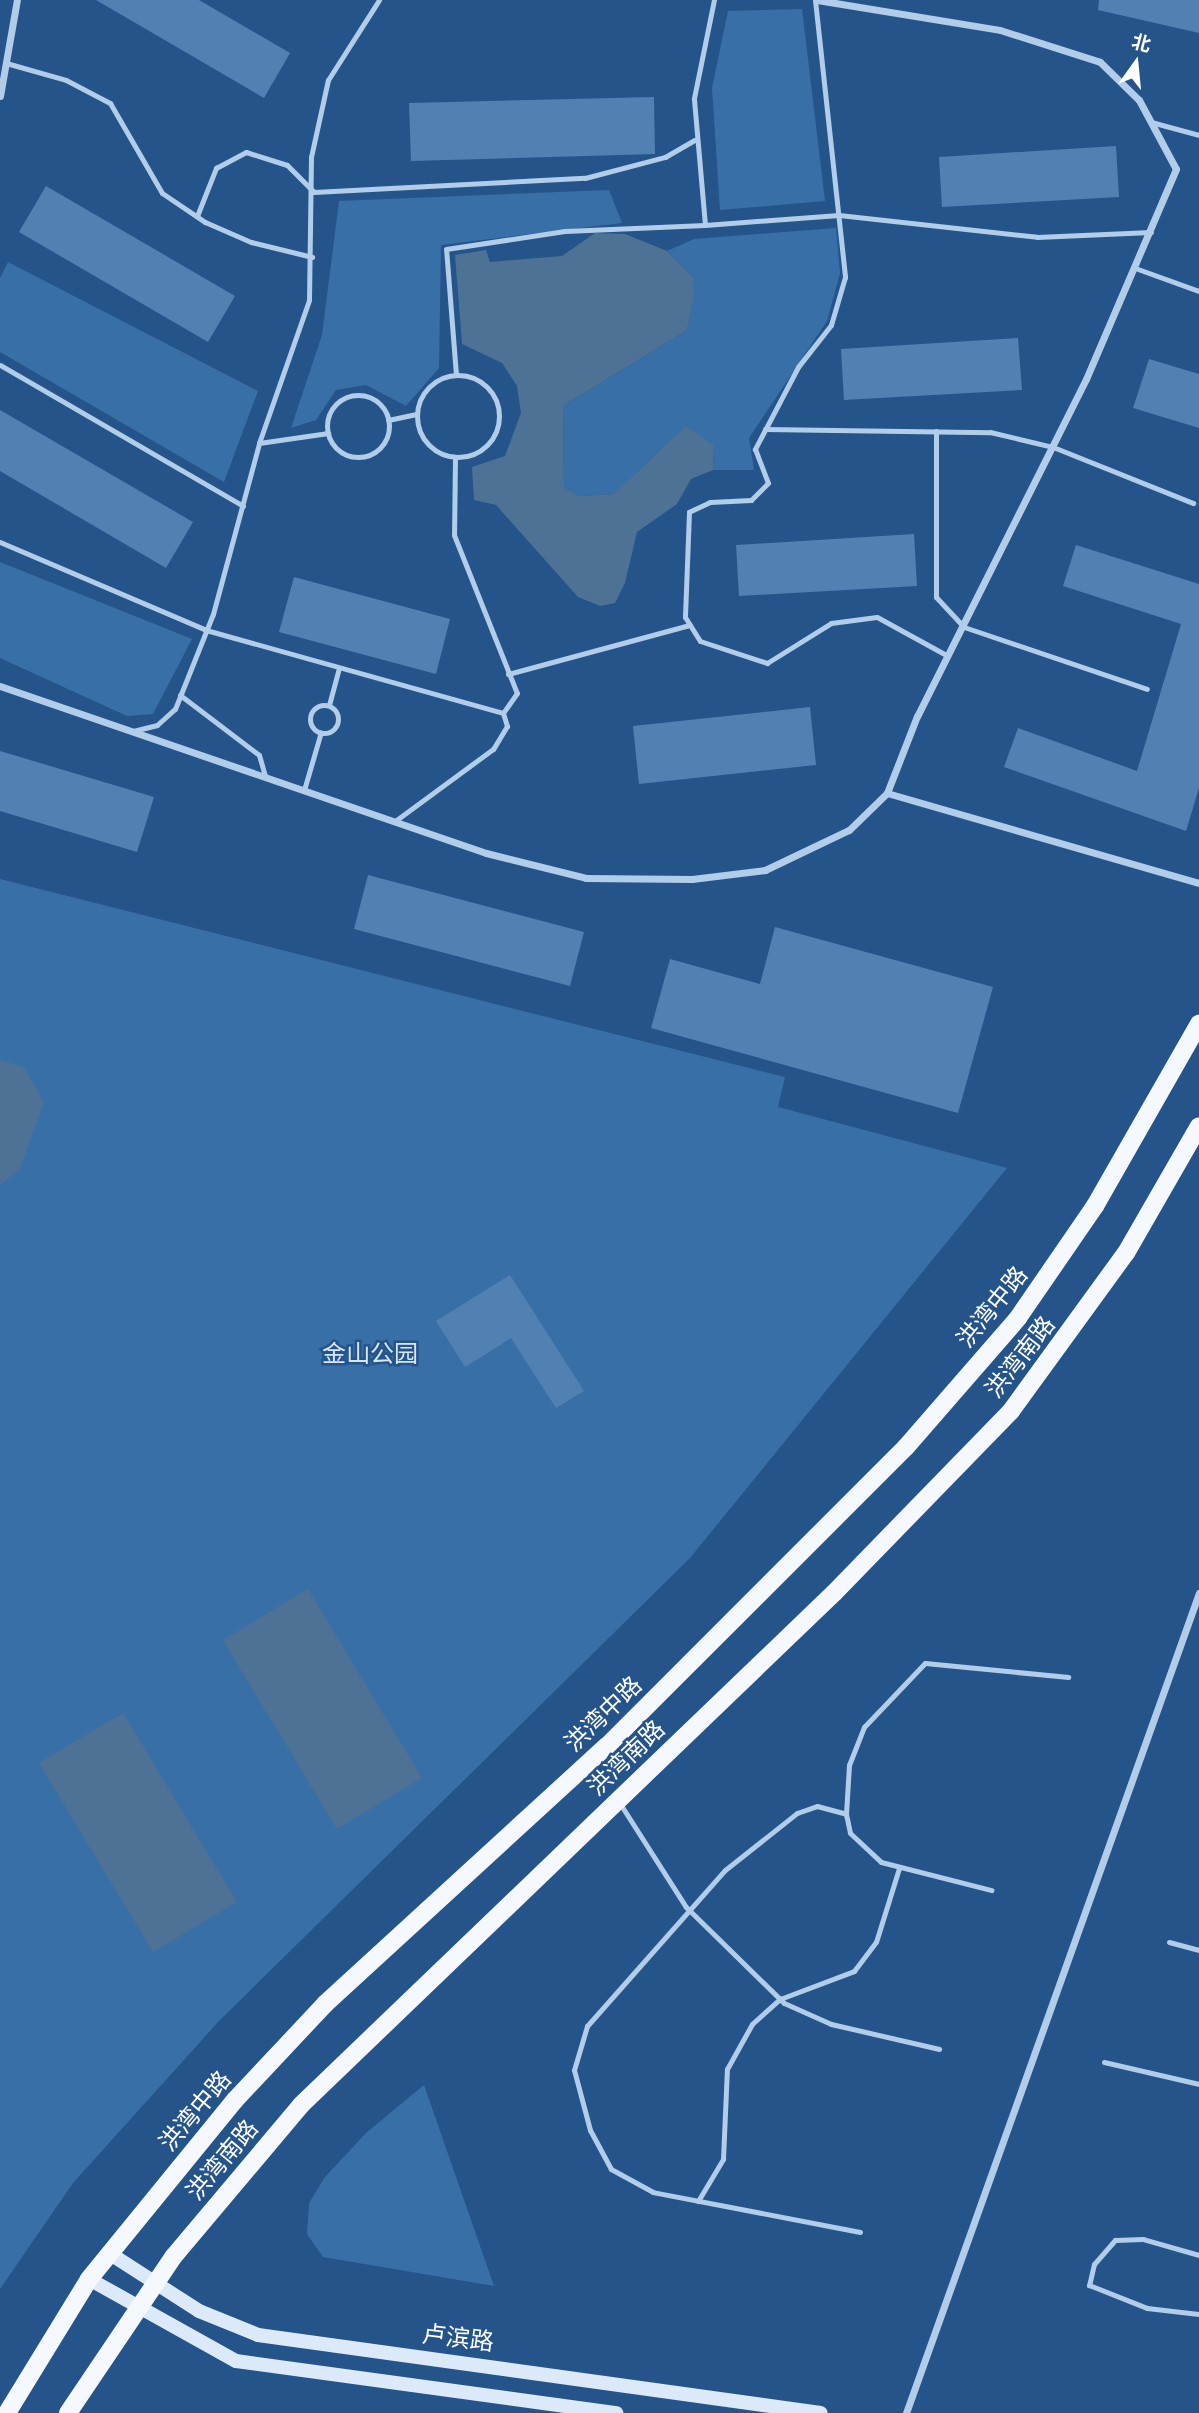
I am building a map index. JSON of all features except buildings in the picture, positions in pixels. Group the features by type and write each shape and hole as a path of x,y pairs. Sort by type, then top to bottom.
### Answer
{"main road":[{"name":"洪湾中路","path":"8,2413 89,2279 235,2100 325,2004 607,1746 906,1447 1060,1261 1199,1024"},
{"name":"洪湾南路","path":"68,2413 155,2284 301,2105 904,1524 1011,1411 1126,1254 1199,1126"},
{"name":"卢滨路","path":"109,2253 155,2284 258,2335 821,2413"},
{"path":"89,2279 136,2310 207,2349 279,2372 616,2413"}],"street":[{"path":"0,96 17,0"},
{"path":"0,686 395,821 586,878 692,879 765,870 849,830 887,793 948,656 1053,447 1151,232 1176,169 1139,100 1100,62 1000,30 816,0"},
{"path":"887,793 1199,883"},
{"path":"906,2413 1199,1593"}],"lane":[{"path":"133,732 157,725 180,695 206,631 259,443 293,358 309,300 314,192 311,157 328,80 379,0"},
{"path":"705,225 695,140 698,65 714,0"},
{"path":"816,0 845,277 831,326 798,367 755,449 768,483 751,500 710,502 689,512 684,555 690,625 700,641 766,663 831,623 877,617 948,656"},
{"path":"6,63 66,80 110,103 162,192 197,216 251,242 312,257"},
{"path":"1151,122 1199,135"},
{"path":"197,216 216,169 246,152 287,165 314,192 585,178 665,157 695,140"},
{"path":"456,375 446,248 565,231 705,225 839,215 1037,237 1151,232"},
{"path":"1135,268 1199,291"},
{"path":"0,365 243,506"},
{"path":"456,375 486,384 500,420 489,444 454,457 431,448 416,414 426,389 456,375"},
{"path":"352,396 371,398 388,420 386,439 364,456 345,454 328,433 329,414 352,396"},
{"path":"388,420 416,414"},
{"path":"765,429 990,432 1053,447 1192,503"},
{"path":"936,431 936,597 964,627 1147,689"},
{"path":"259,443 328,433"},
{"path":"454,457 454,535 517,692 503,713"},
{"path":"0,542 206,631 503,713"},
{"path":"508,674 690,625"},
{"path":"304,790 321,732 338,723 329,705 339,668"},
{"path":"180,695 259,755 265,776"},
{"path":"321,732 310,715 329,705"},
{"path":"395,821 493,749 507,726 503,713"},
{"path":"991,1889 881,1862 850,1833 846,1814 849,1765 864,1727 925,1663 1068,1677"},
{"path":"617,1800 686,1907 780,1999 831,2024 939,2049"},
{"path":"846,1814 817,1806 797,1814 686,1907 587,2026 574,2070 590,2130 611,2169 653,2192 860,2232"},
{"path":"698,2201 723,2159 727,2069 752,2024 780,1999 854,1971 876,1942 899,1868"},
{"path":"1169,1942 1199,1950"},
{"path":"1104,2062 1199,2084"},
{"path":"1199,2255 1143,2239 1115,2240 1094,2264 1089,2285 1147,2308 1199,2314"}],"green space":[{"path":"802,9 825,201 720,210 712,88 728,11"},
{"path":"609,190 622,223 441,245 439,368 406,406 366,385 336,390 316,420 291,428 322,335 339,201"},
{"path":"836,228 840,273 827,321 749,438 754,470 713,470 714,446 655,455 615,494 579,496 564,487 563,406 687,330 693,277 667,251 694,239"},
{"path":"8,262 258,391 224,482 0,352 0,278"},
{"path":"0,562 192,639 153,714 127,716 0,658"},
{"name":"金山公园","path":"0,879 785,1077 778,1107 1007,1168 690,1558 219,2021 73,2183 0,2289"},
{"path":"424,2085 494,2286 323,2257 307,2234 309,2203 325,2177 366,2133"}],"shaded area":[{"path":"595,233 625,234 667,251 693,277 694,295 687,330 563,406 564,487 579,496 614,494 686,426 714,446 713,470 691,479 677,504 637,532 625,583 615,603 600,606 578,597 496,505 474,500 472,467 505,456 521,413 517,386 502,363 462,344 455,255 486,250 490,262 562,256"},
{"path":"0,1060 24,1067 44,1102 20,1169 0,1185"},
{"path":"308,1589 422,1778 337,1829 223,1640"},
{"path":"123,1713 237,1902 153,1952 39,1763"}]}
